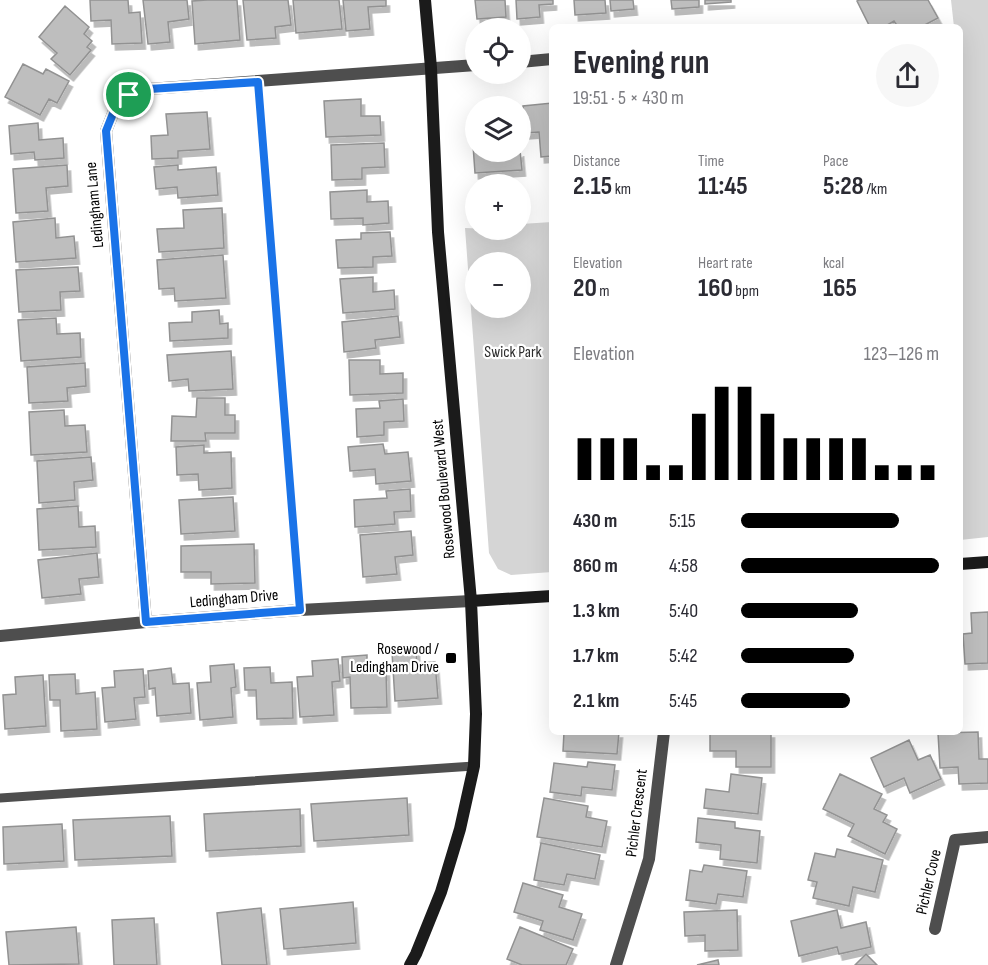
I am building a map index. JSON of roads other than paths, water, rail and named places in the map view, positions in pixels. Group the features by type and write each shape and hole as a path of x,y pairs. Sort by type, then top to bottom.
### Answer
{"street":[{"name":"Rosewood Boulevard West","path":"410,965 441,892 460,829 474,766 476,714 471,601 438,232 431,68 425,0"},
{"path":"531,61 549,59"},
{"name":"Ledingham Lane","path":"146,622 106,131 114,111 129,95 149,89 465,66"},
{"path":"963,564 988,562"},
{"path":"471,601 549,596"},
{"name":"Ledingham Drive","path":"0,636 300,610 471,601"},
{"name":"Pichler Crescent","path":"616,965 649,859 664,735"},
{"name":"Pichler Cove","path":"935,929 955,840 988,837"}],"lane":[{"path":"258,82 300,610"},
{"path":"0,798 474,766"}],"place":[{"name":"Rosewood / Ledingham Drive","path":"451,658"}],"park label":[{"name":"Swick Park","path":"513,352"}]}
